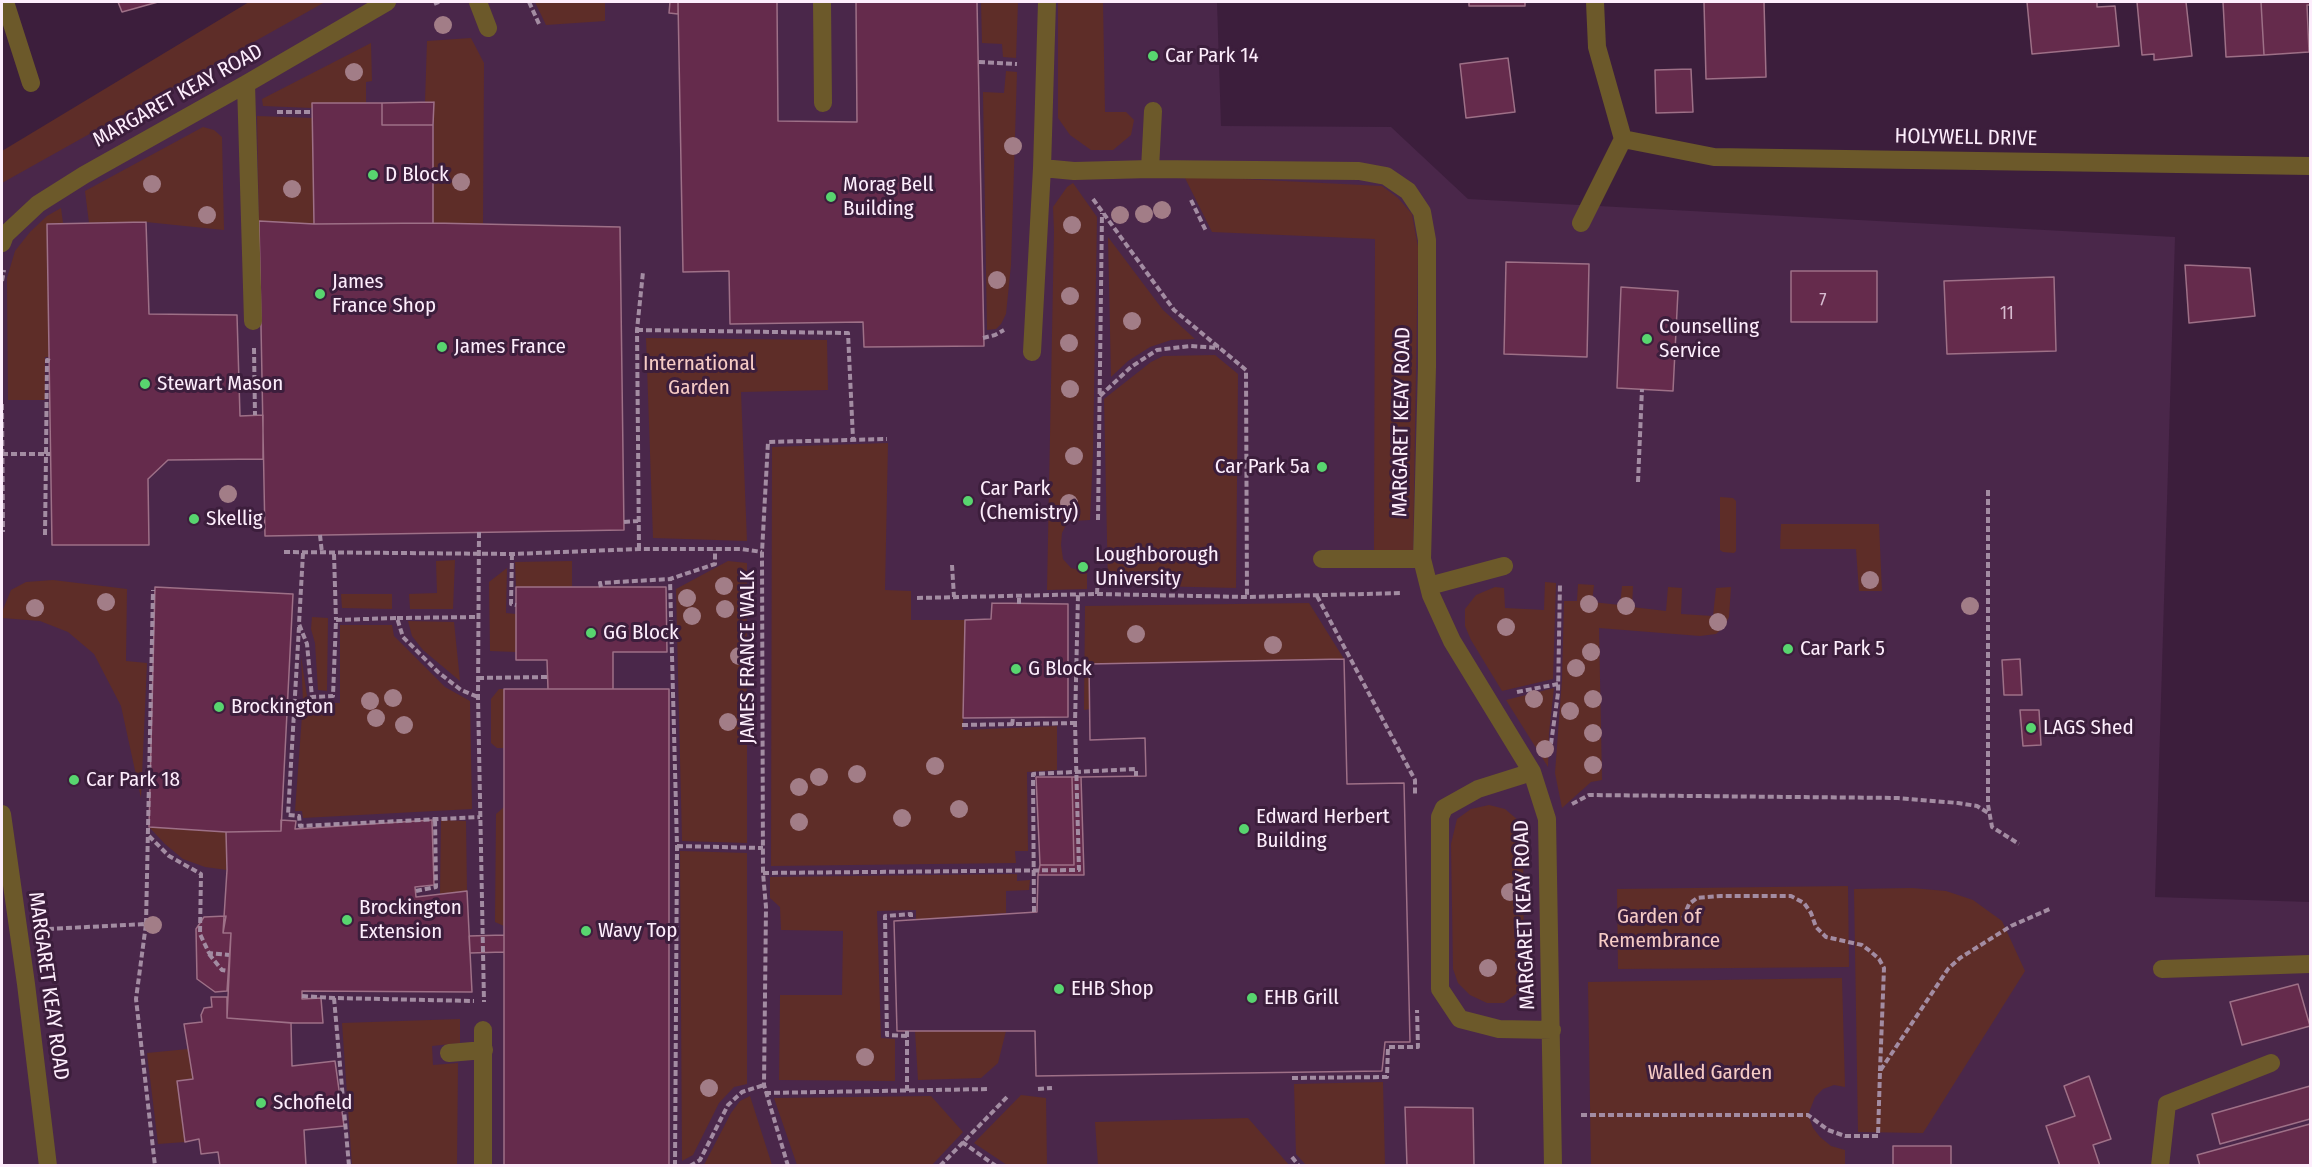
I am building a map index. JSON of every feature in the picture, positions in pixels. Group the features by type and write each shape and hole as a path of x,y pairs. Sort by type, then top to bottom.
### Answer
{"street":[{"path":"5,2 31,83"},
{"name":"MARGARET KEAY ROAD","path":"2,243 5,236 38,204 84,175 387,2"},
{"path":"478,2 488,28"},
{"path":"822,2 823,103"},
{"path":"1032,352 1042,168 1047,2"},
{"path":"1581,223 1623,139 1598,46 1595,2"},
{"path":"246,84 253,321"},
{"path":"1150,169 1153,111"},
{"name":"HOLYWELL DRIVE","path":"1623,139 1713,157 2310,166"},
{"name":"MARGARET KEAY ROAD","path":"1042,168 1074,171 1150,169 1359,171 1386,176 1408,190 1422,212 1427,240 1427,367 1422,560 1430,591 1452,641 1532,772 1547,819 1552,1030 1552,1166"},
{"path":"1322,559 1422,560"},
{"path":"1430,591 1504,566"},
{"path":"1532,772 1478,789 1444,808 1440,817 1440,989 1460,1019 1499,1029 1552,1030"},
{"name":"MARGARET KEAY ROAD","path":"2,814 48,1166"},
{"path":"2162,969 2310,964"},
{"path":"483,1030 483,1166"},
{"path":"449,1053 484,1050"},
{"path":"2160,1166 2166,1104 2271,1063"}],"path":[{"path":"434,4 439,2"},
{"path":"529,2 540,26"},
{"path":"979,62 1023,64"},
{"path":"1074,171 1174,310 1246,370 1247,597"},
{"path":"1098,520 1102,212"},
{"path":"639,549 637,330 642,272"},
{"path":"253,321 255,415"},
{"path":"637,330 848,333 853,439"},
{"path":"1100,397 1131,367 1157,350 1190,345 1220,348"},
{"path":"45,535 48,454 47,360 50,361"},
{"path":"1638,482 1642,389"},
{"path":"2,404 3,532"},
{"path":"762,552 768,442 887,439"},
{"path":"2,454 48,454"},
{"path":"1988,490 1990,814 1992,827 2019,844"},
{"path":"624,522 638,521"},
{"path":"479,532 478,698 483,1030"},
{"path":"320,534 322,553"},
{"name":"JAMES FRANCE WALK","path":"284,552 512,554 639,549 741,549 762,552 763,873 766,907 764,1085 788,1166"},
{"path":"601,587 600,583 670,579 716,564 715,550"},
{"path":"288,820 303,553"},
{"path":"299,624 307,644 312,697 333,696 336,620 334,554"},
{"path":"512,554 511,604 516,605"},
{"path":"952,565 954,597"},
{"path":"1097,594 1098,573"},
{"path":"670,579 677,846 675,1166"},
{"path":"153,590 146,924 136,999 155,1166"},
{"path":"917,598 1097,594 1247,597 1430,591"},
{"path":"763,873 1072,872 1079,870 1075,723 1078,595"},
{"path":"1018,604 1019,596"},
{"path":"1317,596 1415,780 1415,803"},
{"path":"336,620 479,617"},
{"path":"397,618 403,637 438,672 461,690 478,698"},
{"path":"478,678 547,677"},
{"path":"1488,703 1504,695 1558,684"},
{"path":"1012,725 1013,718"},
{"path":"962,725 1075,723"},
{"path":"1034,912 1033,774 1136,770 1136,776"},
{"path":"1567,808 1589,795 1886,798 1958,803 1977,806 1990,814"},
{"path":"288,815 299,816 300,826 480,817"},
{"path":"416,891 436,887 435,818"},
{"path":"148,836 169,856 201,874 200,934 209,953 222,970 228,971"},
{"path":"677,846 763,848"},
{"path":"1579,1115 1808,1115 1828,1130 1845,1136 1878,1136 1884,968 1879,959 1862,945 1826,938 1816,927 1804,903 1791,896 1770,894 1697,898 1689,904 1683,918"},
{"path":"1880,1071 1948,969 1960,958 2011,926 2052,908"},
{"path":"907,1091 907,1033 887,1035 885,916 911,915 911,920"},
{"path":"18,931 146,924"},
{"path":"209,953 230,955"},
{"path":"302,996 484,1001"},
{"path":"334,998 349,1166"},
{"path":"1292,1078 1387,1077 1388,1047 1418,1047 1417,1001"},
{"path":"690,1166 700,1160 728,1106 742,1092 764,1085"},
{"path":"1038,1089 1052,1088"},
{"path":"765,1093 990,1089"},
{"path":"940,1166 1009,1095"},
{"path":"962,1142 996,1166"},
{"path":"1292,1157 1299,1166"}],"shaded area":[{"name":"Loughborough University","path":"265,2 1217,2 1221,126 1391,127 1468,199 2175,237 2155,897 2310,902 2310,1165 2,1165 2,152"}],"green space":[{"path":"249,2 325,2 2,183 2,151"},
{"path":"535,2 605,2 605,21 546,25"},
{"path":"981,2 1018,2 1016,58 1003,57 1002,44 982,43"},
{"path":"1058,2 1103,2 1105,112 1126,112 1134,120 1131,135 1113,150 1091,150 1070,135 1058,118"},
{"path":"471,38 484,63 483,224 433,223 434,103 425,102 427,41"},
{"path":"371,43 372,81 366,82 366,103 313,103 312,108 263,106 262,99"},
{"path":"1006,71 1017,72 1011,265 1006,314 996,329 987,330 983,92 1004,93"},
{"path":"257,116 313,118 314,224 259,221"},
{"path":"203,127 214,130 222,137 224,230 146,222 89,223 85,191"},
{"path":"1184,176 1382,186 1398,198 1412,214 1418,247 1413,551 1374,550 1375,239 1212,232"},
{"path":"1073,183 1097,217 1093,453 1090,520 1073,521 1066,525 1062,533 1061,545 1063,559 1071,568 1087,572 1087,589 1047,590 1053,207 1067,187"},
{"path":"61,208 63,223 47,224 49,357 45,357 45,400 8,400 7,278 15,251 47,216"},
{"path":"1108,237 1163,310 1195,339 1171,340 1150,347 1128,361 1111,377"},
{"name":"International Garden","path":"646,338 827,340 828,390 741,392 747,541 653,538"},
{"path":"1215,355 1238,374 1236,588 1108,585 1104,399 1151,362 1163,356"},
{"path":"888,443 885,590 911,591 911,620 965,620 963,730 1057,726 1057,770 1027,772 1028,851 1015,851 1016,863 771,866 772,447"},
{"path":"1720,497 1733,498 1736,501 1736,551 1734,553 1720,550"},
{"path":"1781,524 1879,524 1882,591 1859,591 1856,549 1780,549"},
{"path":"455,560 453,609 410,609 409,594 437,593 436,561"},
{"path":"572,561 572,587 516,587 515,562"},
{"path":"728,561 747,563 747,843 682,841 676,589"},
{"path":"507,568 506,613 516,614 516,652 490,651 489,582"},
{"path":"53,580 127,589 126,661 147,663 141,798 121,706 94,654 68,632 40,621 2,618 2,612 11,590 26,582"},
{"path":"1545,582 1556,583 1553,679 1502,691 1471,640 1465,626 1465,609 1476,595 1495,587 1504,588 1505,608 1544,610"},
{"path":"1578,584 1594,585 1592,602 1620,605 1622,586 1633,586 1632,607 1666,611 1668,587 1682,588 1681,614 1713,616 1716,588 1731,587 1729,617 1724,627 1716,634 1700,636 1599,628 1602,780 1591,782 1562,808 1555,773 1562,679 1564,601 1577,601"},
{"path":"341,594 392,594 392,609 342,608"},
{"path":"1309,603 1344,659 1089,664 1090,709 1084,710 1085,606"},
{"path":"312,617 328,618 327,691 318,690 315,643 311,629"},
{"path":"408,621 454,622 460,681 423,650 412,636"},
{"path":"340,625 392,625 394,636 445,687 470,701 472,809 303,818 302,811 295,811 303,702 301,656 308,703 340,703"},
{"path":"1554,688 1549,733 1548,767 1506,700"},
{"path":"499,689 504,689 504,748 497,748 491,743 491,699"},
{"path":"1489,805 1505,809 1519,821 1523,843 1524,976 1516,994 1504,1003 1487,1003 1470,995 1458,983 1453,969 1451,844 1457,819 1471,809"},
{"path":"504,807 504,926 495,922 496,814"},
{"path":"441,820 466,821 467,891 440,895"},
{"path":"149,827 226,832 227,870 205,867 183,859"},
{"path":"680,851 747,853 747,1084 734,1087 719,1103 693,1155 682,1161"},
{"path":"1017,874 1017,881 1030,880 1029,890 1006,891 1006,913 916,920 916,910 877,911 881,1038 895,1039 895,1081 779,1080 780,995 842,995 843,931 781,930 780,907 770,898 770,877"},
{"name":"Garden of Remembrance","path":"1848,886 1849,967 1618,969 1617,889"},
{"path":"1912,888 1946,891 1973,900 2002,921 2025,971 1923,1133 1858,1132 1854,889"},
{"name":"Walled Garden","path":"1842,978 1845,1087 1834,1085 1823,1089 1815,1097 1808,1115 1813,1128 1820,1137 1831,1146 1845,1150 1845,1165 1591,1165 1588,982"},
{"path":"460,1019 460,1043 432,1046 433,1065 458,1063 457,1165 352,1165 342,1023"},
{"path":"915,1031 1006,1031 998,1063 981,1078 918,1080"},
{"path":"188,1049 193,1079 177,1081 185,1142 158,1144 147,1053"},
{"path":"1383,1082 1385,1165 1306,1165 1296,1154 1294,1084"},
{"path":"1021,1095 1046,1098 1047,1165 1007,1165 974,1143"},
{"path":"750,1096 772,1165 704,1165 731,1113 740,1101"},
{"path":"931,1096 963,1132 931,1166 797,1165 774,1098"},
{"path":"1248,1118 1289,1165 1098,1165 1095,1122"}],"building":[{"path":"118,2 158,2 122,12"},
{"path":"670,2 678,2 678,14 669,13"},
{"name":"Morag Bell Building","path":"678,2 777,2 778,121 857,122 856,2 977,2 984,346 864,347 863,322 730,324 729,271 683,272"},
{"path":"1469,2 1525,2 1525,6 1469,6"},
{"path":"1704,2 1764,2 1766,77 1706,79"},
{"path":"2027,2 2097,2 2097,7 2115,6 2119,46 2032,54"},
{"path":"2137,2 2186,2 2192,56 2154,60 2154,54 2142,55"},
{"path":"2223,2 2261,2 2264,55 2226,57"},
{"path":"2261,2 2310,2 2310,5 2307,5 2309,52 2264,55"},
{"path":"1508,58 1515,112 1466,118 1460,64"},
{"path":"1691,69 1693,112 1656,113 1655,70"},
{"path":"434,102 433,125 382,125 382,103"},
{"name":"D Block","path":"312,103 382,103 382,125 433,125 433,223 314,224"},
{"name":"James France","path":"259,221 314,224 433,223 620,227 624,530 265,536"},
{"name":"Stewart Mason","path":"146,222 149,314 237,315 240,416 263,415 263,459 168,460 148,479 149,545 52,545 47,224"},
{"path":"1506,262 1589,264 1587,357 1504,354"},
{"path":"2185,265 2250,268 2255,316 2189,323"},
{"path":"1791,271 1877,271 1877,322 1791,322"},
{"path":"2054,277 2056,351 1947,354 1944,281"},
{"name":"Counselling Service","path":"1621,287 1678,291 1673,391 1617,388"},
{"name":"Brockington","path":"155,587 293,594 281,831 226,832 149,827"},
{"name":"GG Block","path":"516,587 666,587 667,652 613,652 613,689 548,689 547,660 516,660"},
{"name":"G Block","path":"992,603 1068,604 1068,717 963,718 965,620 991,619"},
{"name":"Edward Herbert Building","path":"1344,659 1347,784 1404,783 1410,1042 1385,1042 1382,1071 1036,1076 1035,1031 897,1031 894,921 1037,912 1038,875 1084,875 1081,777 1146,776 1145,738 1090,740 1089,664"},
{"name":"Edward Herbert Building","path":"1344,659 1347,784 1404,783 1410,1042 1385,1042 1382,1071 1036,1076 1035,1031 897,1031 894,921 1037,912 1038,875 1084,875 1081,777 1146,776 1145,738 1090,740 1089,664"},
{"path":"2020,659 2022,695 2004,695 2002,660"},
{"name":"Wavy Top","path":"504,689 669,689 669,1166 504,1166"},
{"name":"LAGS Shed","path":"2020,710 2039,710 2041,745 2023,746"},
{"path":"1036,777 1072,777 1074,865 1040,865"},
{"path":"1072,777 1081,777 1084,875 1038,875 1040,865 1074,865"},
{"name":"Brockington Extension","path":"281,820 296,821 295,829 432,820 434,885 415,887 416,897 467,891 472,992 302,991 302,999 321,998 323,1023 227,1018 231,933 223,933 227,870 226,832 281,831"},
{"path":"226,916 223,933 231,933 227,991 215,992 197,979 196,929 204,917"},
{"path":"504,935 504,952 470,953 469,936"},
{"path":"2298,984 2310,1026 2242,1045 2230,1002"},
{"name":"Schofield","path":"211,997 227,997 227,1018 291,1023 292,1066 335,1061 344,1126 304,1130 306,1166 220,1166 218,1152 201,1154 199,1139 185,1142 177,1081 193,1079 184,1024 202,1022 201,1015 204,1008 212,1007"},
{"path":"2089,1076 2111,1139 2093,1145 2100,1166 2060,1166 2046,1126 2075,1116 2064,1086"},
{"path":"2310,1086 2310,1119 2220,1144 2212,1114"},
{"path":"1405,1107 1473,1108 1474,1166 1407,1166"},
{"path":"2310,1124 2310,1166 2200,1166 2197,1155"},
{"path":"1893,1146 1951,1146 1951,1166 1893,1166"}],"place":[{"name":"Car Park 14","path":"1153,56"},
{"name":"D Block","path":"373,175"},
{"name":"Morag Bell Building","path":"831,197"},
{"name":"James France Shop","path":"320,294"},
{"name":"Counselling Service","path":"1647,339"},
{"name":"James France","path":"442,347"},
{"name":"Stewart Mason","path":"145,384"},
{"name":"Car Park 5a","path":"1322,467"},
{"name":"Car Park (Chemistry)","path":"968,501"},
{"name":"Skellig","path":"194,519"},
{"name":"Loughborough University","path":"1083,567"},
{"name":"GG Block","path":"591,633"},
{"name":"Car Park 5","path":"1788,649"},
{"name":"G Block","path":"1016,669"},
{"name":"Brockington","path":"219,707"},
{"name":"LAGS Shed","path":"2031,728"},
{"name":"Car Park 18","path":"74,780"},
{"name":"Edward Herbert Building","path":"1244,829"},
{"name":"Brockington Extension","path":"347,920"},
{"name":"Wavy Top","path":"586,931"},
{"name":"EHB Shop","path":"1059,989"},
{"name":"EHB Grill","path":"1252,998"},
{"name":"Schofield","path":"261,1103"}]}
